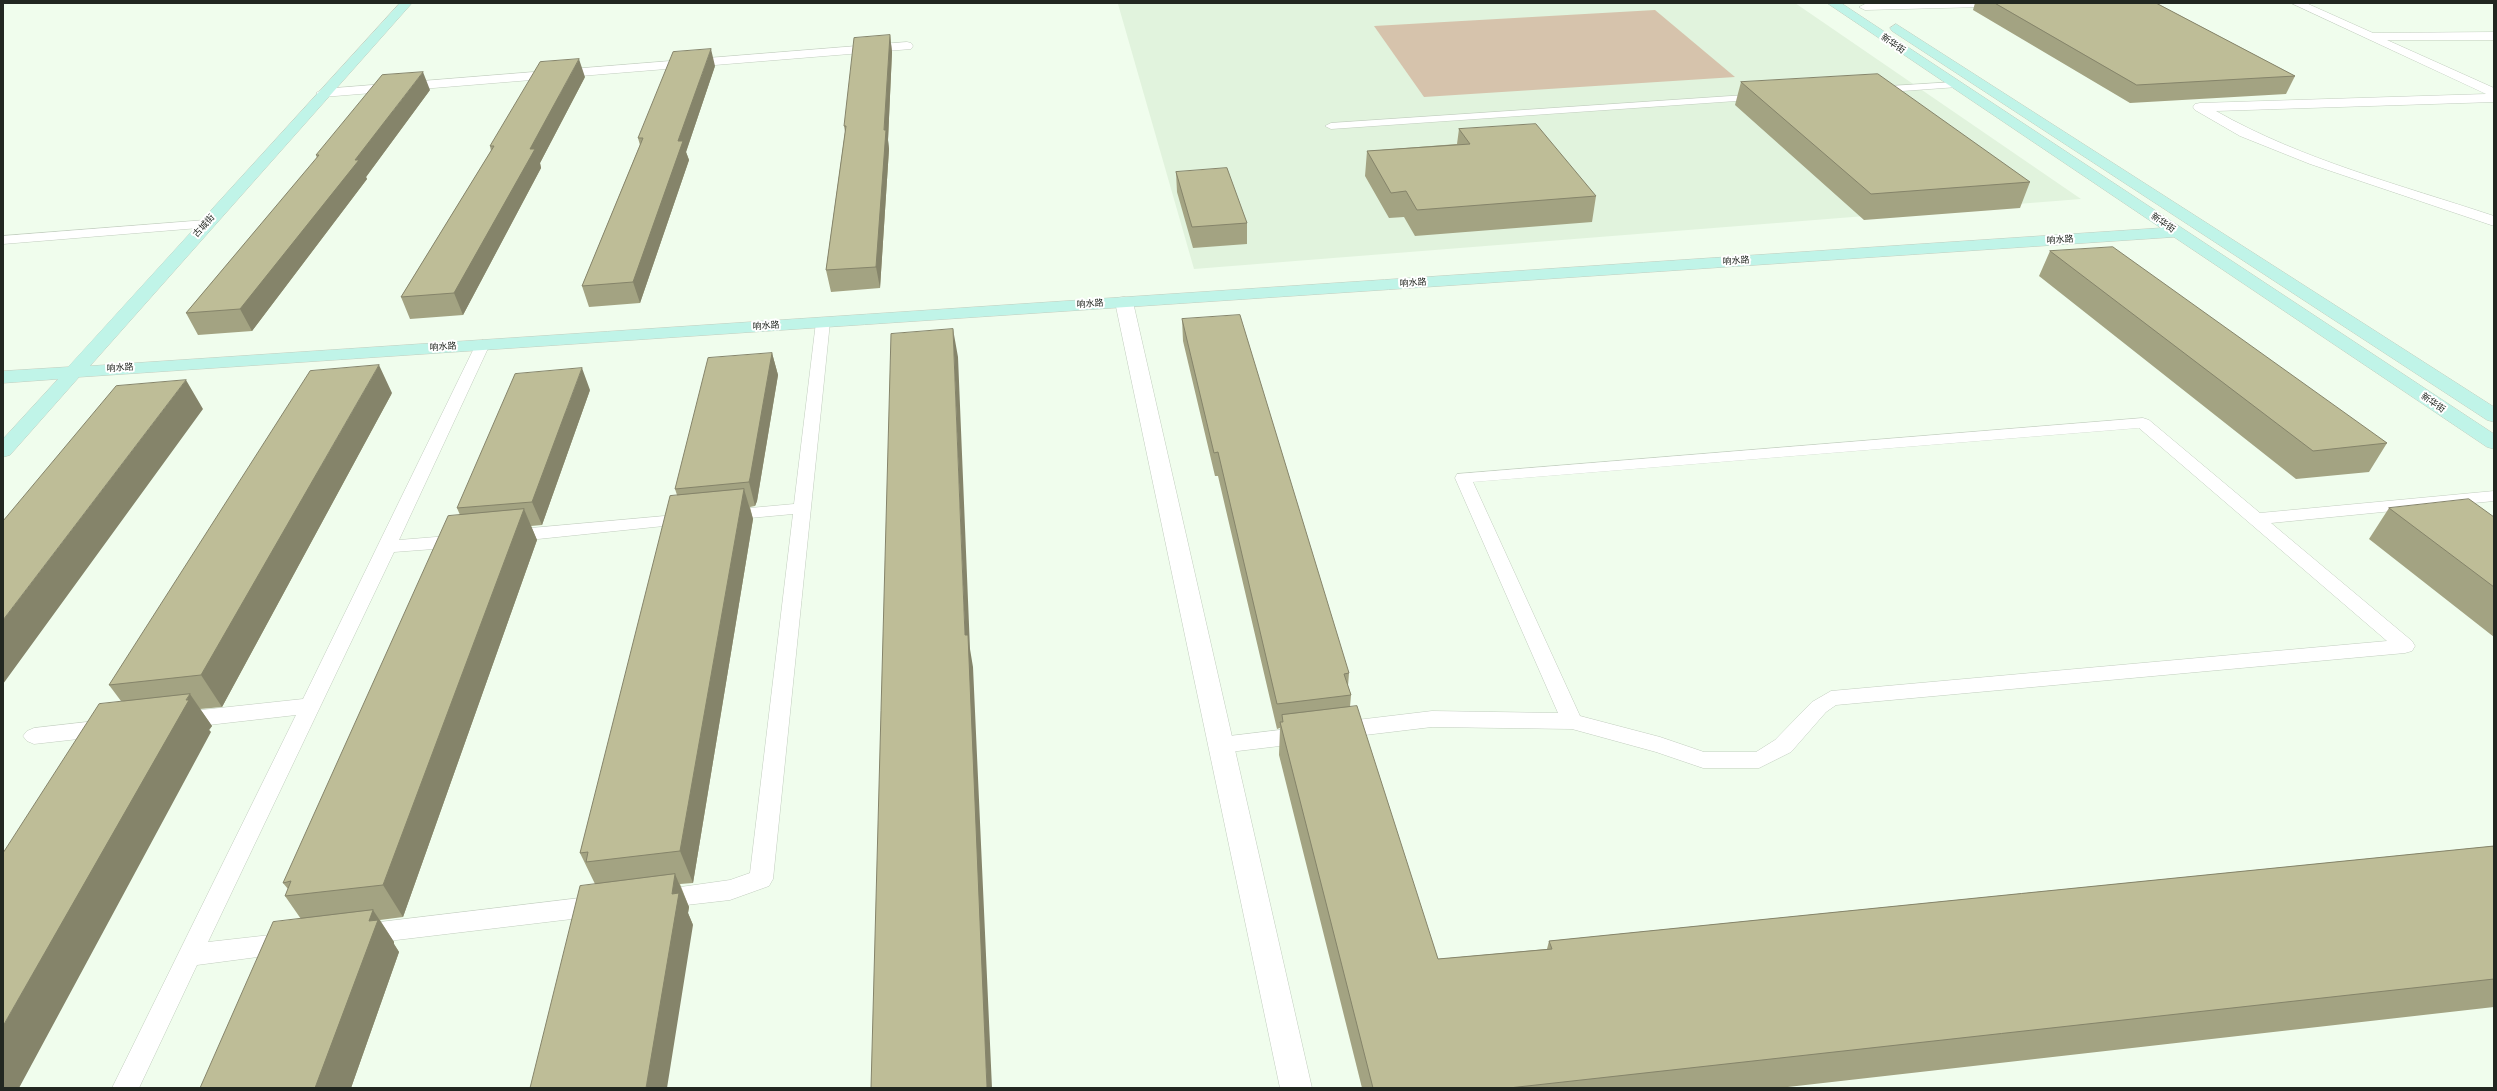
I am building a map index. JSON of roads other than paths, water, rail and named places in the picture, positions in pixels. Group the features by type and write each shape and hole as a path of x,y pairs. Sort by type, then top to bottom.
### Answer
{"street":[{"name":"古城街","path":"3,451 323,93 406,3"},
{"name":"新华街","path":"1833,3 2494,443"},
{"path":"1862,5 2020,3"},
{"path":"2297,3 2494,93"},
{"name":"新华街","path":"1862,5 2494,416"},
{"path":"2369,36 2494,36"},
{"path":"323,93 907,46"},
{"path":"2494,98 2200,107 2245,133 2315,161 2494,221"},
{"name":"响水路","path":"3,377 2176,232"},
{"path":"1124,302 1296,1088"}],"lane":[{"path":"1860,91 1954,84"},
{"path":"1331,126 1773,96"},
{"path":"3,240 206,224"},
{"path":"644,900 730,890 761,879 823,322"},
{"path":"125,1088 308,706 389,547 483,344"},
{"path":"1221,745 1432,719 1572,721 1660,745 1703,760 1759,760 1782,746 1818,707 1830,698 2405,646 2142,423 1463,478 1572,721"},
{"path":"2256,519 2494,496"},
{"path":"389,547 803,508"},
{"path":"160,722 308,706"},
{"path":"34,736 128,726"},
{"path":"346,936 620,903"},
{"path":"189,955 307,941"}]}
